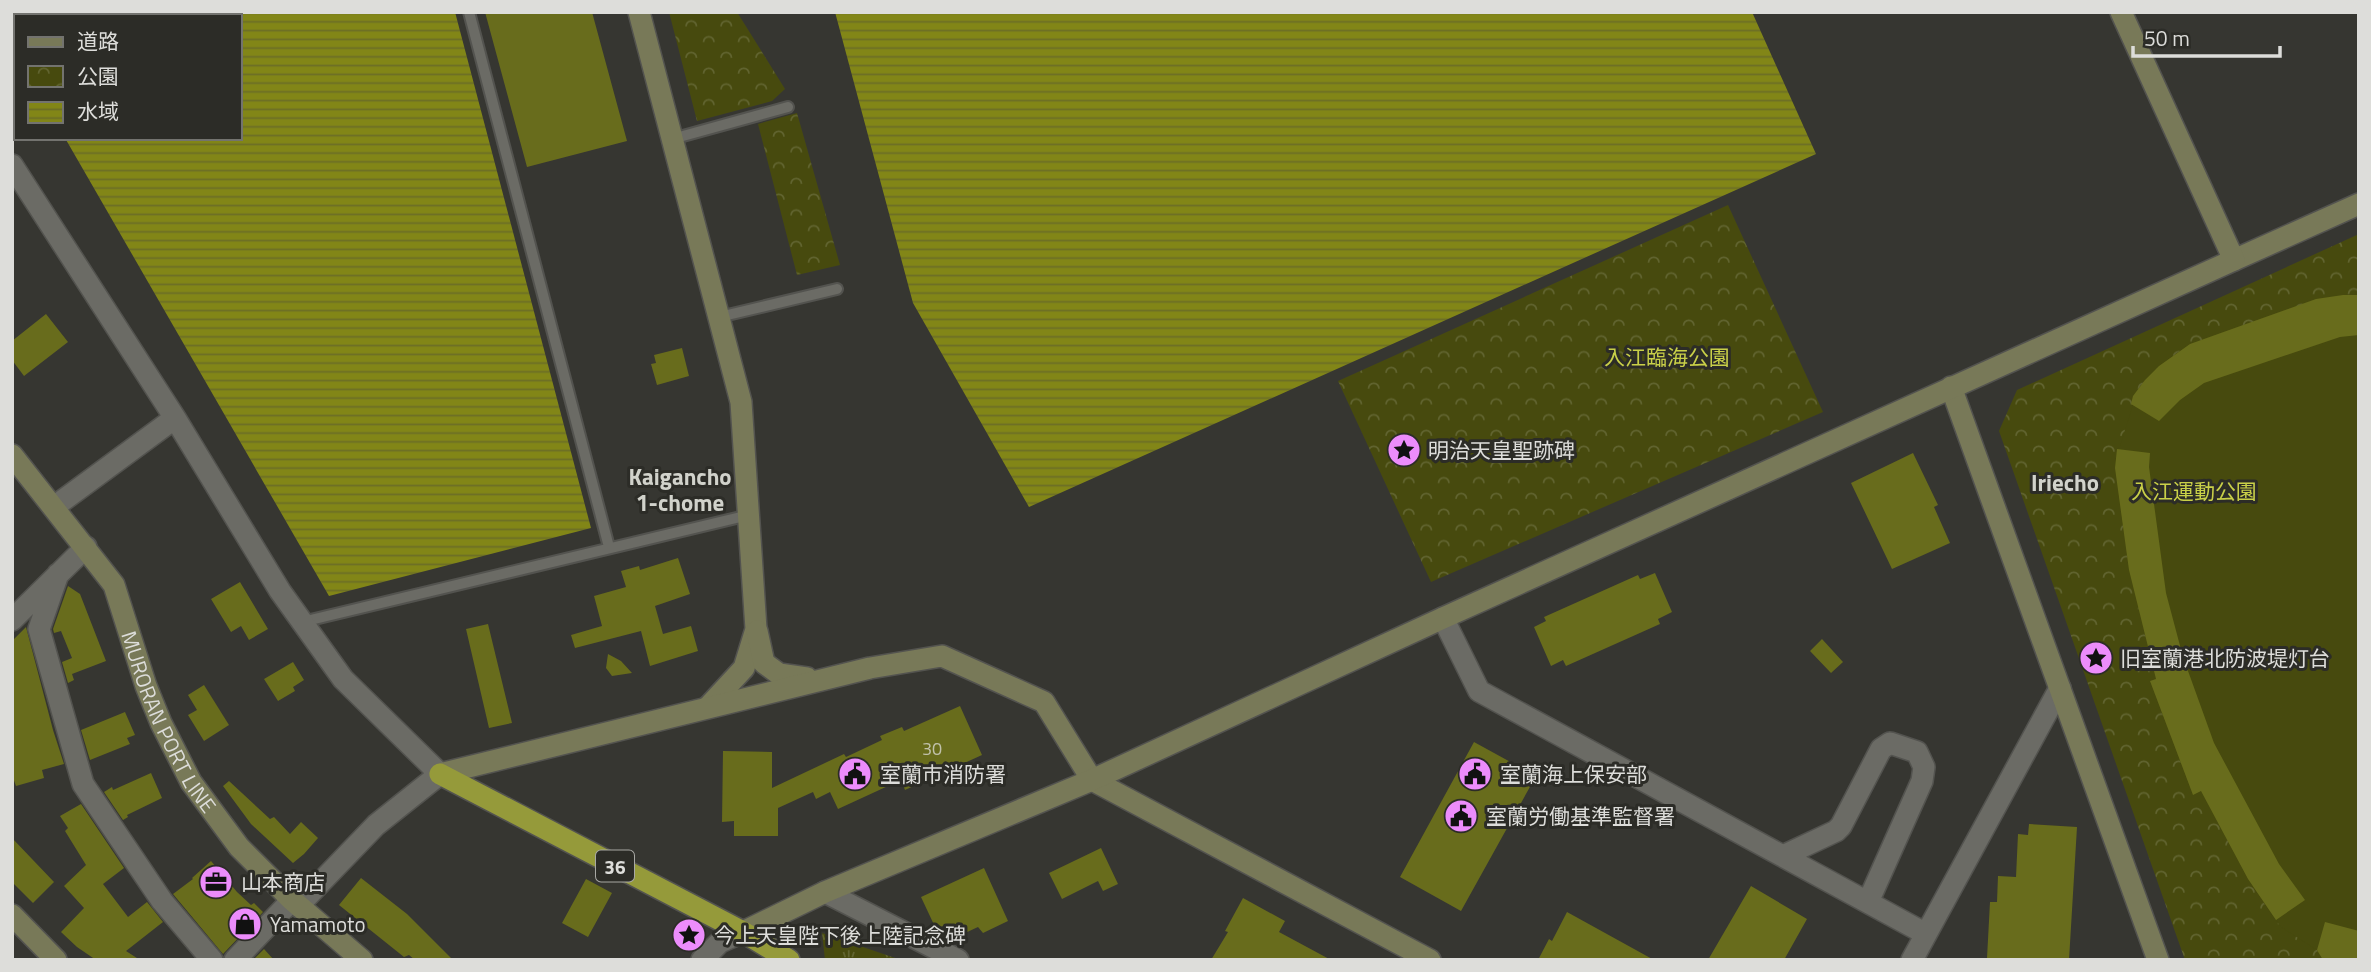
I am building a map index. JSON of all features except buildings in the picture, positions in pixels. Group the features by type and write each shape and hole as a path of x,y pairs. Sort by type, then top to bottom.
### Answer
{"highway":[{"name":"36","path":"440,774 743,932 789,960"}],"street":[{"path":"639,12 741,401 757,629 764,663 779,674 820,680"},
{"path":"2120,12 2234,260"},
{"path":"12,165 175,418 280,591 343,678 440,774"},
{"path":"702,960 720,942 825,892 1092,780 1951,387 2359,204"},
{"path":"1951,387 2158,960"},
{"path":"54,507 175,418"},
{"name":"MURORAN PORT LINE","path":"12,455 114,585 146,686 166,734 191,782 233,839 295,903 362,960"},
{"path":"12,620 86,547"},
{"path":"58,574 39,629 83,784 162,901 212,960"},
{"path":"1443,618 1479,691 1926,934"},
{"path":"708,707 744,668 757,629"},
{"path":"235,960 376,825 440,774 870,668 942,656 1044,702 1092,780 1430,960"},
{"path":"1913,960 2060,688"},
{"path":"1783,856 1836,831 1841,826 1881,748 1890,743 1917,752 1924,767 1922,781 1868,902"},
{"path":"825,892 958,960"},
{"path":"12,915 56,960"}],"lane":[{"path":"469,12 609,548"},
{"path":"672,139 788,107"},
{"path":"719,317 836,289"},
{"path":"302,622 749,515"}],"green space":[{"path":"669,12 737,12 785,89 772,101 697,121"},
{"path":"797,113 840,265 797,275 758,124"},
{"name":"入江臨海公園","path":"1728,205 1823,412 1431,582 1338,381"},
{"name":"入江運動公園","path":"2359,234 2359,960 2185,960 1999,431 2017,390"},
{"name":"入江運動公園","path":"2343,295 2359,295 2359,960 2323,960 2317,950 2281,927 2248,879 2202,791 2193,795 2150,681 2156,678 2129,570 2115,468 2117,449 2133,405 2133,396 2159,366 2190,344"},
{"path":"822,933 901,960 825,960"}],"water":[{"path":"12,12 455,12 591,528 329,596 66,140 242,140 242,14 14,14 14,51"},
{"path":"835,12 1752,12 1816,154 1029,507 913,303"}],"place":[{"name":"明治天皇聖跡碑","path":"1404,450"},
{"name":"旧室蘭港北防波堤灯台","path":"2096,658"},
{"name":"室蘭市消防署","path":"855,774"},
{"name":"室蘭海上保安部","path":"1475,774"},
{"name":"室蘭労働基準監督署","path":"1461,816"},
{"name":"山本商店","path":"216,882"},
{"name":"Yamamoto","path":"245,924"},
{"name":"今上天皇陛下後上陸記念碑","path":"689,935"}],"district":[{"name":"Iriecho","path":"2065,482"},
{"name":"Kaigancho 1-chome","path":"680,489"}]}
